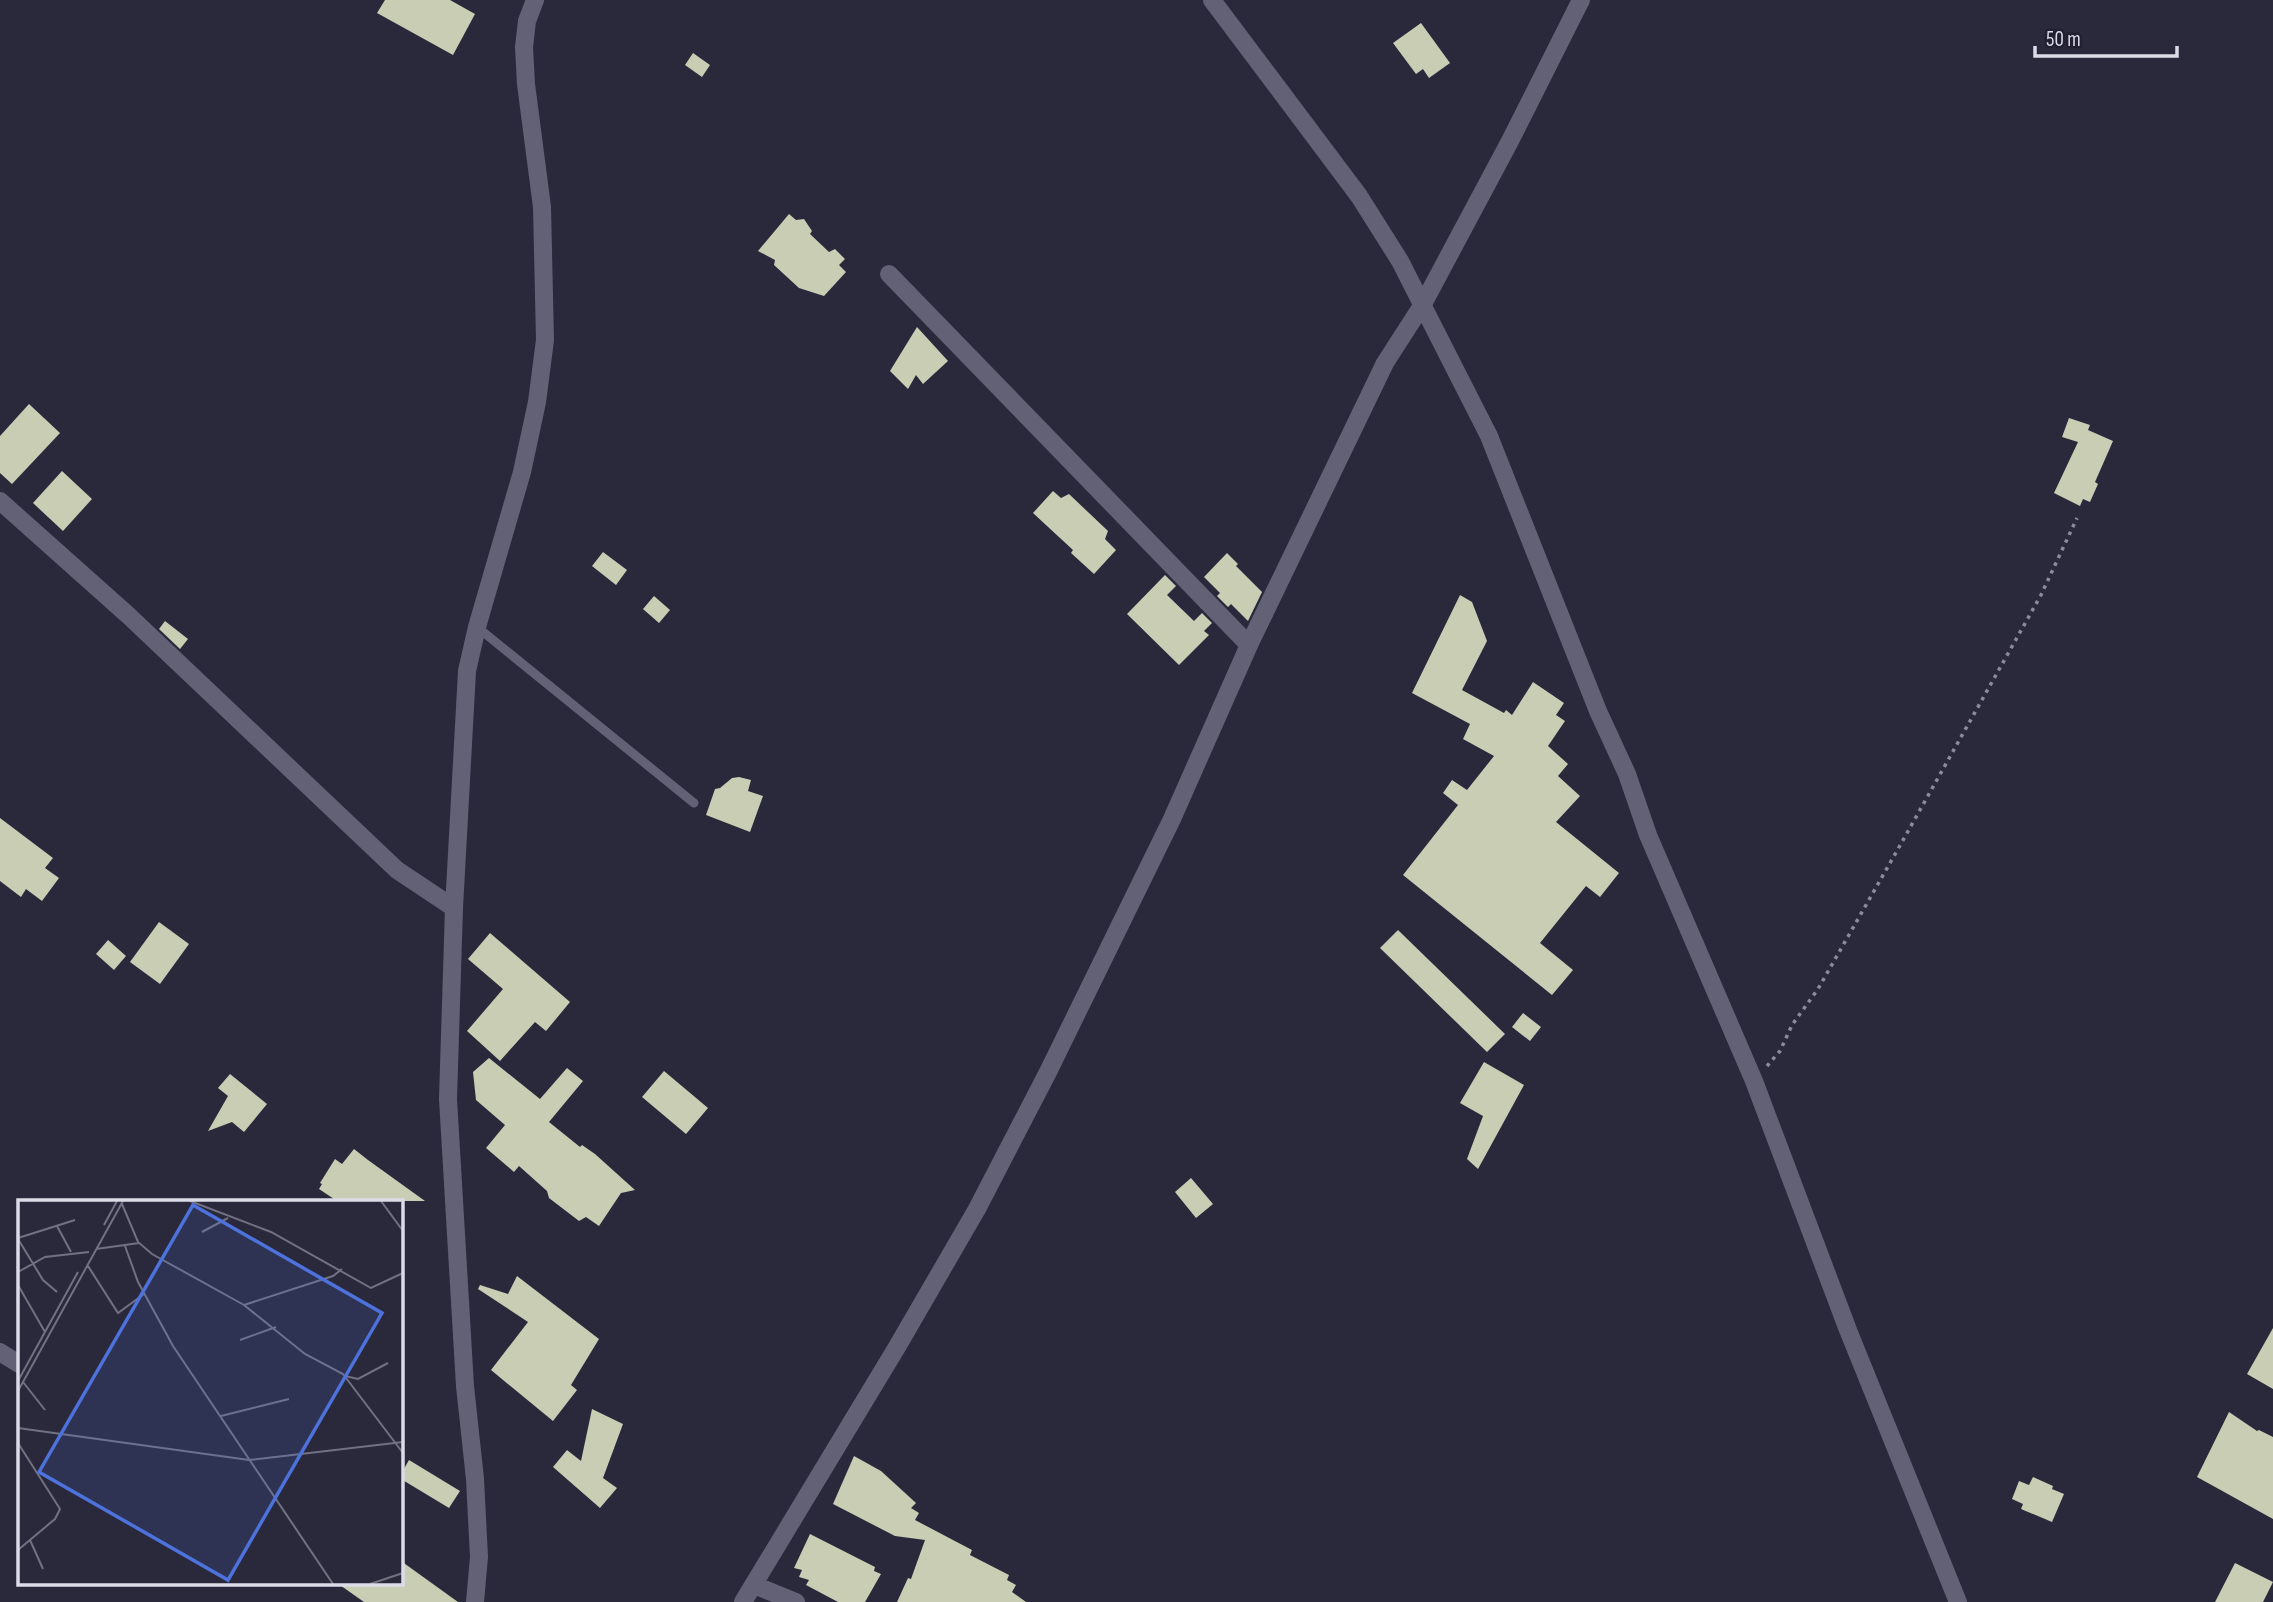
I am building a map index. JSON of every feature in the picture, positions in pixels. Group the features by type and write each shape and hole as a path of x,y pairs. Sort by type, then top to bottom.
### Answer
{"street":[{"path":"1212,0 1359,196 1401,261 1489,436 1592,699 1627,774 1648,835 1754,1081 1848,1330 1958,1602"},
{"path":"743,1602 977,1209 1048,1072 1172,819 1249,645 1385,363 1423,304 1581,0"},
{"path":"475,1602 479,1557 475,1479 465,1386 448,1099 454,908 467,670 522,472 537,402 545,341 542,207 526,85 524,47 531,2"},
{"path":"889,275 1249,645"},
{"path":"0,501 129,616 397,870 454,908"},
{"path":"0,1352 18,1363"},
{"path":"754,1585 796,1602"}],"lane":[{"path":"477,627 694,803"}],"path":[{"path":"1754,1081 1780,1051 1792,1025 1818,989 2041,595 2077,518"}],"building":[{"path":"385,0 450,0 475,14 453,55 377,13"},
{"path":"1421,23 1450,63 1429,78 1423,69 1416,74 1393,43"},
{"path":"693,53 710,65 702,77 685,65"},
{"path":"789,214 796,220 804,219 812,231 810,234 829,252 835,249 845,259 839,265 846,272 824,296 799,288 774,265 775,260 758,251"},
{"path":"917,327 948,361 923,384 916,375 908,389 890,371"},
{"path":"29,404 60,433 12,484 0,473 0,436"},
{"path":"2069,418 2090,425 2088,430 2113,441 2095,482 2098,484 2090,502 2083,499 2080,506 2054,493 2078,442 2062,437"},
{"path":"62,471 92,499 63,531 33,503"},
{"path":"1053,491 1061,498 1069,494 1108,531 1105,539 1116,550 1094,574 1071,553 1073,550 1033,513"},
{"path":"603,552 627,570 616,585 592,566"},
{"path":"1227,553 1262,592 1248,621 1231,604 1228,607 1217,596 1220,593 1204,577"},
{"path":"1165,575 1176,586 1167,595 1194,621 1202,613 1212,623 1204,631 1209,635 1179,665 1127,614"},
{"path":"1460,595 1472,602 1487,641 1462,690 1512,715 1533,682 1564,703 1556,715 1565,721 1548,746 1568,764 1558,776 1580,796 1556,822 1619,873 1600,897 1586,886 1540,943 1573,970 1552,995 1403,875 1458,805 1443,793 1452,780 1467,790 1494,756 1463,739 1470,724 1412,693"},
{"path":"654,596 670,610 659,623 643,609"},
{"path":"165,621 188,639 180,649 159,629"},
{"path":"732,778 751,780 748,791 763,796 750,832 706,815 715,789"},
{"path":"0,818 53,858 45,868 59,878 42,901 26,889 21,897 0,881"},
{"path":"159,922 189,944 160,984 130,962"},
{"path":"1398,930 1505,1034 1487,1052 1380,948"},
{"path":"490,933 570,1002 546,1031 535,1022 500,1061 467,1031 503,989 468,959"},
{"path":"108,940 126,956 114,970 96,954"},
{"path":"1523,1013 1541,1027 1530,1041 1512,1027"},
{"path":"489,1058 540,1099 567,1068 583,1081 549,1122 580,1147 582,1145 595,1154 635,1190 621,1193 599,1226 586,1217 579,1221 549,1198 547,1191 519,1166 514,1172 486,1148 505,1125 476,1100 473,1072"},
{"path":"1484,1062 1524,1085 1478,1169 1467,1159 1483,1116 1460,1103"},
{"path":"664,1071 708,1108 686,1134 642,1097"},
{"path":"230,1074 267,1104 244,1132 232,1122 208,1131 228,1096 218,1088"},
{"path":"354,1149 425,1201 336,1200 319,1189 322,1184 320,1183 335,1159 342,1164"},
{"path":"1191,1178 1213,1204 1196,1218 1175,1192"},
{"path":"517,1276 599,1339 571,1385 577,1390 553,1421 491,1370 528,1322 478,1289 480,1285 508,1294"},
{"path":"2273,1328 2273,1389 2247,1374"},
{"path":"592,1409 623,1424 603,1478 617,1488 600,1508 553,1467 567,1450 581,1461"},
{"path":"2229,1412 2257,1431 2273,1437 2273,1519 2197,1477"},
{"path":"854,1456 881,1471 916,1503 911,1508 919,1513 915,1520 972,1550 970,1555 1009,1575 1007,1580 1016,1585 1012,1592 1026,1602 897,1602 908,1578 911,1579 925,1540 895,1536 833,1504"},
{"path":"409,1460 460,1491 449,1508 402,1480 402,1472"},
{"path":"2033,1477 2064,1494 2052,1522 2021,1509 2023,1504 2012,1499 2019,1481 2029,1485"},
{"path":"810,1534 875,1567 874,1571 881,1574 865,1602 838,1602 806,1585 809,1580 799,1577 802,1570 794,1568"},
{"path":"402,1562 458,1602 364,1602 338,1584 402,1584"},
{"path":"2235,1563 2273,1582 2263,1602 2215,1602"}]}
